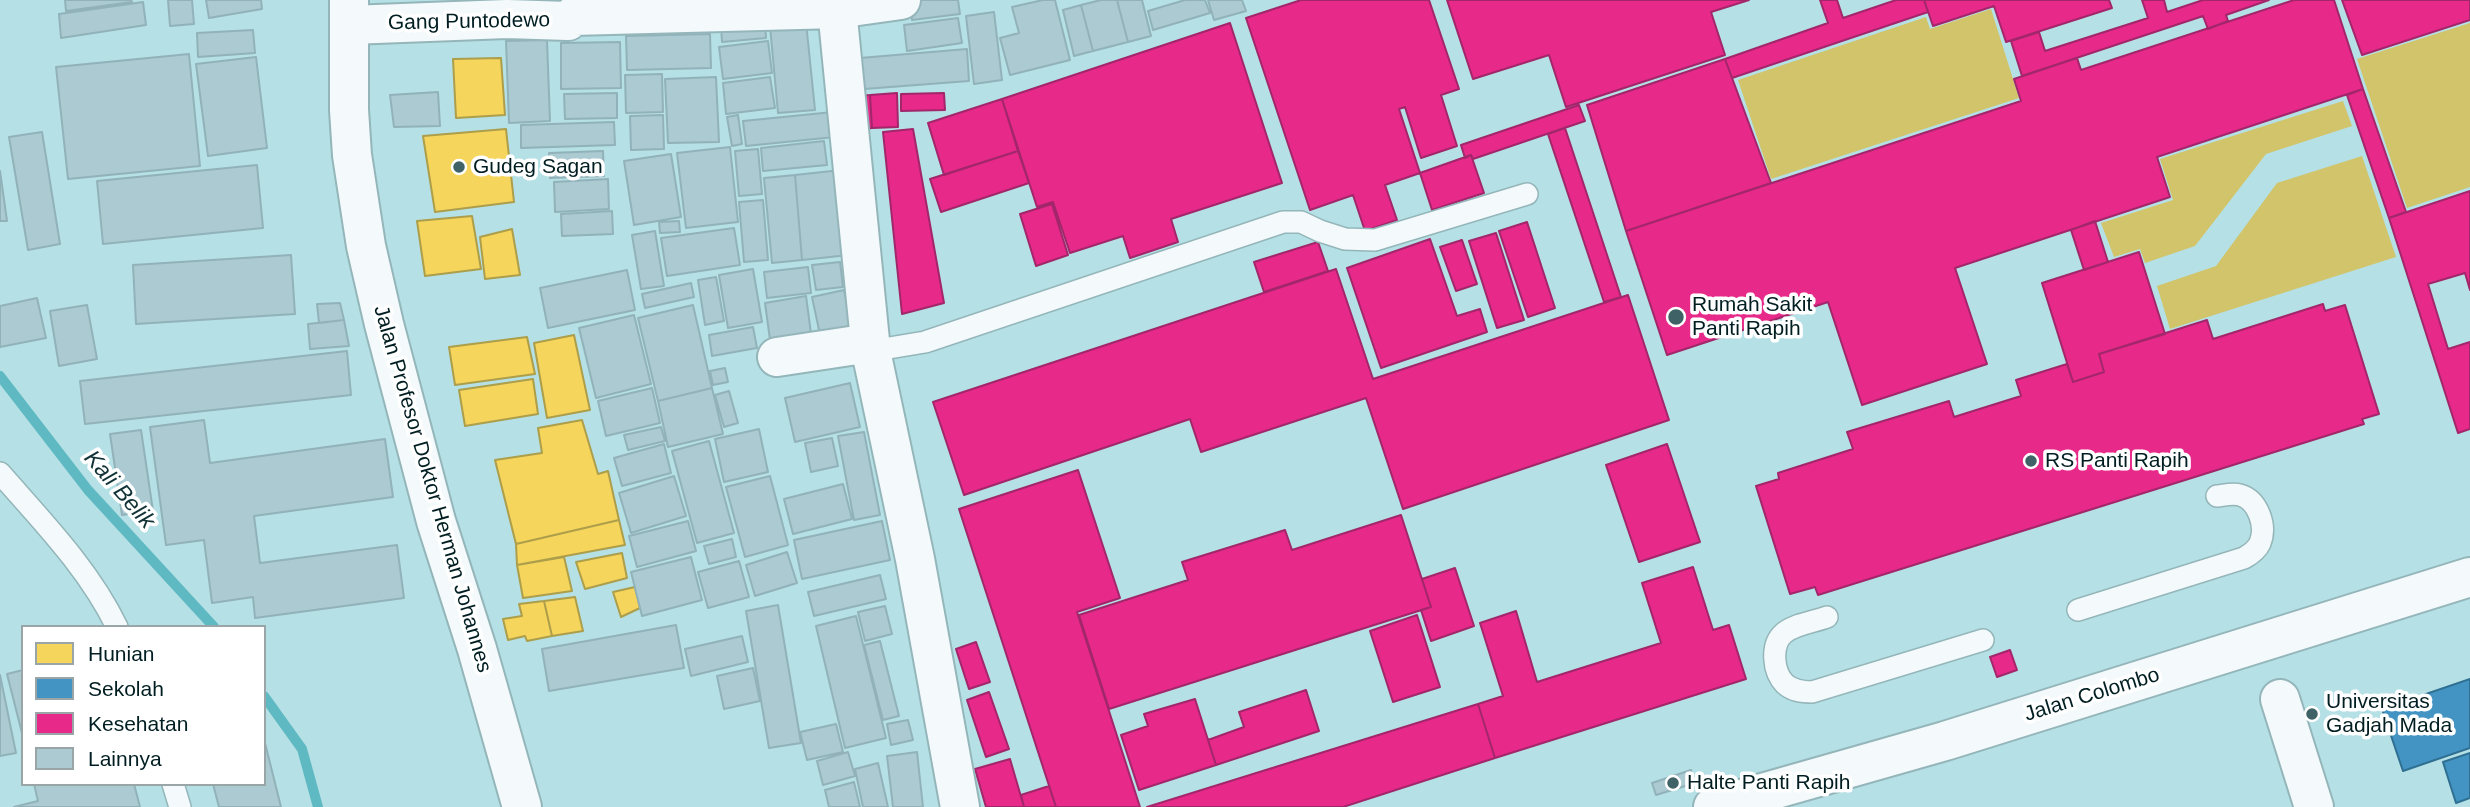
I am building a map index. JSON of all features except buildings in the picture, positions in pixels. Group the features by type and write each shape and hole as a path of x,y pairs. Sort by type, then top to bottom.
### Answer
{"main road":[{"name":"Gang Puntodewo","path":"349,13 568,21 573,16 837,9 901,0"},
{"path":"837,9 871,347 915,559 960,807"},
{"name":"Jalan Profesor Doktor Herman Johannes","path":"349,13 352,155 369,259 436,522 477,649 522,807"},
{"path":"777,358 871,347"},
{"name":"Jalan Colombo","path":"1713,807 1945,741 2470,577"},
{"path":"2280,699 2314,807"}],"lane":[{"path":"871,347 925,342 1283,222 1301,222 1345,239 1375,240 1527,194"},
{"path":"0,473 51,530 107,606 116,625"},
{"path":"2078,610 2244,558 2254,552 2263,531 2255,507 2248,499 2239,495 2217,496"},
{"path":"1827,617 1791,629 1779,640 1774,657 1776,668 1786,685 1793,690 1812,692 1983,640"},
{"path":"174,786 180,807"}],"shaded area":[{"path":"1991,9 2019,98 1771,179 1738,80 1926,17 1930,29"},
{"path":"2470,23 2470,187 2407,208 2357,59"},
{"path":"2343,101 2352,126 2266,154 2195,246 2145,263 2140,249 2114,257 2101,223 2173,200 2160,159"},
{"path":"2362,156 2396,257 2170,329 2157,286 2216,266 2277,183"}],"waterway":[{"name":"Kali Belik","path":"0,376 88,490 212,625"},
{"name":"Kali Belik","path":"266,699 302,749 318,807"}],"place":[{"name":"Gudeg Sagan","path":"459,167"},
{"name":"Rumah Sakit Panti Rapih","path":"1676,317"},
{"name":"RS Panti Rapih","path":"2031,461"},
{"name":"Universitas Gadjah Mada","path":"2312,714"},
{"name":"Halte Panti Rapih","path":"1673,783"}]}
